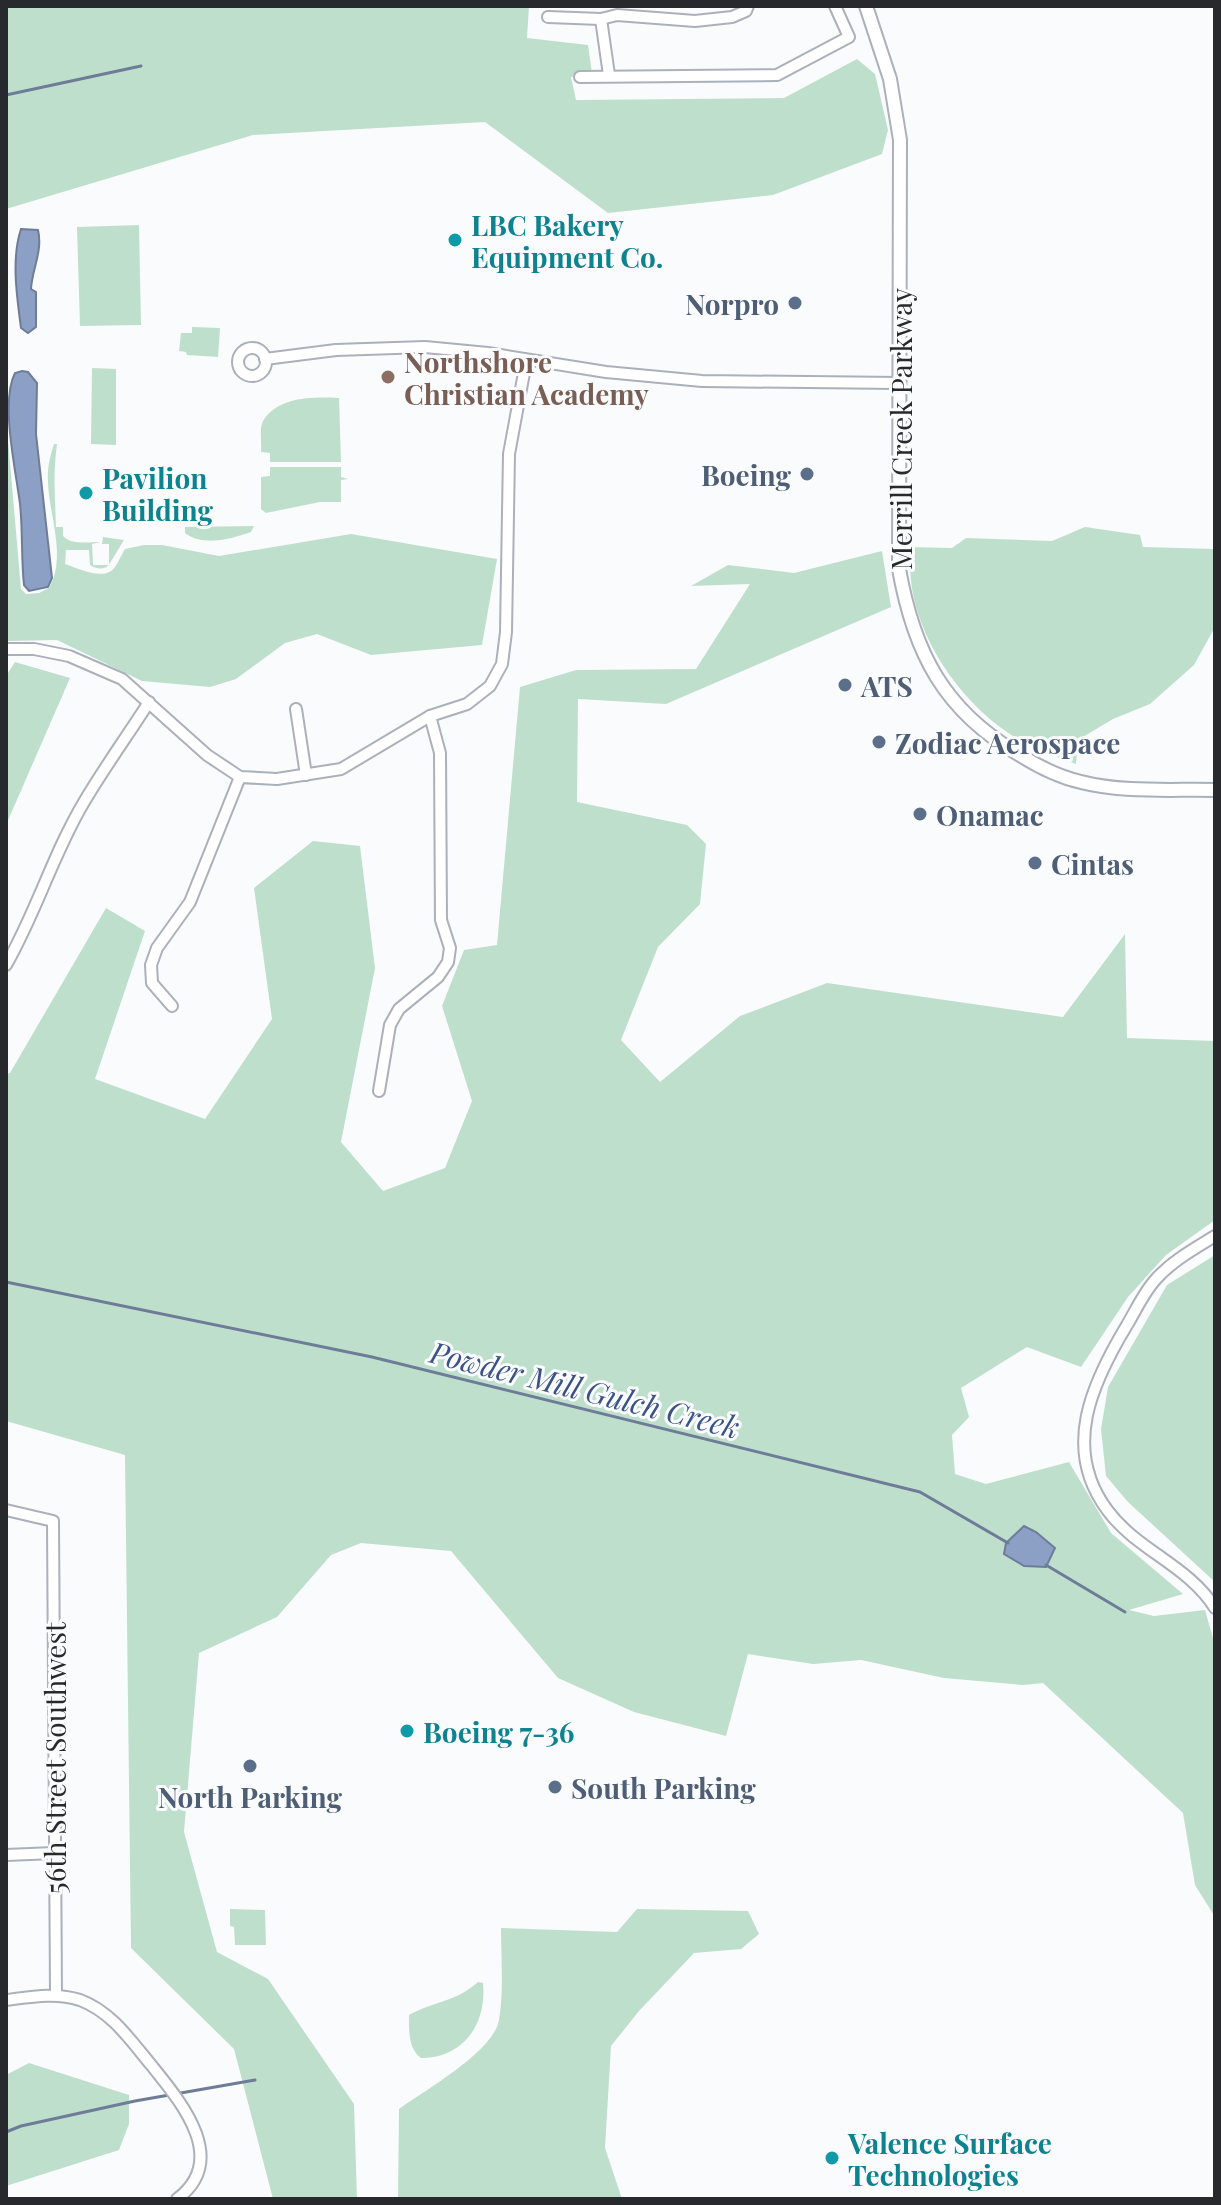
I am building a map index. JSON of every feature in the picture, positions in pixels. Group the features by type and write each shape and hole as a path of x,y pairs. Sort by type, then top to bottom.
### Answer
{"street":[{"path":"548,17 601,19 617,15 695,21 732,17 746,11 748,6"},
{"path":"580,77 777,75 849,37 835,6"},
{"name":"Merrill Creek Parkway","path":"866,6 890,79 900,140 899,569 912,625 927,663 941,685 980,729 1058,775 1120,788 1215,790"},
{"path":"601,19 609,75"},
{"path":"265,359 336,350 425,347 488,353 526,362 702,381 899,383"},
{"path":"6,649 34,649 69,656 122,679 207,755 240,777 277,779 341,769 430,716 467,704 490,686 502,664 506,632 509,454 526,362"},
{"path":"6,965 27,929 52,866 84,802 149,702"},
{"path":"296,709 306,775"},
{"path":"379,1091 390,1025 399,1009 438,977 448,962 450,948 441,920 440,753 430,716"},
{"path":"172,1006 152,983 151,965 157,948 190,902 240,777"},
{"path":"1215,1236 1168,1267 1154,1281 1105,1363 1093,1390 1083,1434 1090,1481 1106,1508 1140,1542 1192,1581 1215,1608"},
{"name":"56th Street Southwest","path":"6,1510 53,1521 56,1995"},
{"path":"6,1855 54,1853"},
{"path":"6,2000 56,1995 81,2001 106,2014 177,2095 188,2114 201,2159 196,2178 177,2199"}],"green space":[{"path":"6,6 529,6 527,38 588,45 592,73 571,77 576,100 784,98 857,59 875,74 888,130 882,154 773,195 608,213 485,122 253,135 6,209"},
{"path":"139,225 141,325 80,326 77,227"},
{"path":"192,327 220,328 218,357 187,355 179,351 181,333 192,333"},
{"path":"92,368 116,369 116,445 91,444"},
{"path":"308,398 339,398 341,462 270,462 270,453 261,452 263,421 278,407"},
{"path":"6,417 21,589 26,594 49,588 57,563 48,467 54,444 57,444 56,527 63,527 63,536 70,541 100,542 92,544 93,565 109,565 96,568 90,565 89,550 66,550 65,564 100,574 113,569 125,549 144,545 162,545 219,556 351,534 497,559 482,645 371,655 317,634 285,643 236,679 210,687 142,681 57,640 6,641"},
{"path":"270,467 341,467 341,477 348,479 341,480 341,502 320,502 266,513 261,509 261,477 270,476"},
{"path":"254,526 251,532 209,541 185,533 185,527"},
{"path":"1085,527 1140,535 1143,547 1215,549 1215,627 1194,665 1150,704 1113,719 1078,740 1076,764 1036,749 1009,734 954,681 939,659 918,613 908,547 952,548 966,538 1052,541"},
{"path":"103,537 124,540 110,563 109,544 102,544"},
{"path":"882,551 891,607 666,704 578,699 577,802 687,825 706,844 700,904 658,947 621,1040 660,1082 740,1016 827,983 1063,1017 1125,934 1127,1038 1215,1041 1215,1220 1166,1255 1128,1297 1081,1367 1027,1347 961,1388 969,1417 952,1435 955,1474 986,1484 1069,1462 1111,1533 1183,1594 1129,1610 1154,1616 1205,1610 1215,1645 1215,1917 1195,1885 1183,1813 1043,1683 1023,1685 944,1678 861,1660 813,1664 748,1654 726,1736 634,1712 558,1678 451,1551 361,1543 331,1555 277,1617 199,1653 184,1832 217,1952 268,1979 354,2104 357,2199 273,2199 234,2049 131,1948 125,1455 6,1421 6,1074 10,1073 106,908 145,931 95,1079 205,1119 272,1019 254,888 313,841 360,846 375,968 341,1142 383,1191 445,1168 472,1101 442,1006 464,950 497,945 520,687 576,670 696,669 750,584 691,586 728,565 794,573"},
{"path":"15,662 70,678 6,825 6,676"},
{"path":"1215,1255 1215,1582 1128,1502 1106,1476 1101,1429 1108,1387 1167,1285"},
{"path":"230,1909 265,1910 266,1945 235,1945"},
{"path":"637,1909 748,1911 759,1934 741,1949 694,1953 639,2011 611,2046 605,2148 622,2199 398,2199 399,2109 472,2057 494,2032 499,2020 501,1998 501,1928 617,1932"},
{"path":"478,1982 483,1983 481,2012 470,2036 449,2052 421,2058 411,2044 409,2015 453,1998"},
{"path":"29,2063 129,2095 129,2124 119,2150 6,2186 6,2075"}],"water":[{"path":"21,229 38,230 39,238 31,289 36,292 36,327 28,333 21,328 17,291 16,253"},
{"path":"28,372 37,383 36,434 52,578 48,587 29,591 24,585 20,504 9,418 11,386 15,373"},
{"path":"1024,1526 1055,1548 1046,1567 1024,1566 1004,1554 1006,1543"}],"waterway":[{"path":"6,95 141,66"},
{"name":"Powder Mill Gulch Creek","path":"6,1282 372,1357 920,1492 1008,1543"},
{"name":"Powder Mill Gulch Creek","path":"1046,1565 1125,1612"},
{"path":"6,2132 135,2101 255,2080"}],"place":[{"name":"LBC Bakery Equipment Co.","path":"455,240"},
{"name":"Norpro","path":"795,303"},
{"name":"Northshore Christian Academy","path":"388,377"},
{"name":"Boeing","path":"807,474"},
{"name":"Pavilion Building","path":"86,493"},
{"name":"ATS","path":"845,685"},
{"name":"Zodiac Aerospace","path":"879,742"},
{"name":"Onamac","path":"920,814"},
{"name":"Cintas","path":"1035,863"},
{"name":"Boeing 7-36","path":"407,1731"},
{"name":"North Parking","path":"250,1766"},
{"name":"South Parking","path":"555,1787"},
{"name":"Valence Surface Technologies","path":"832,2158"}]}
